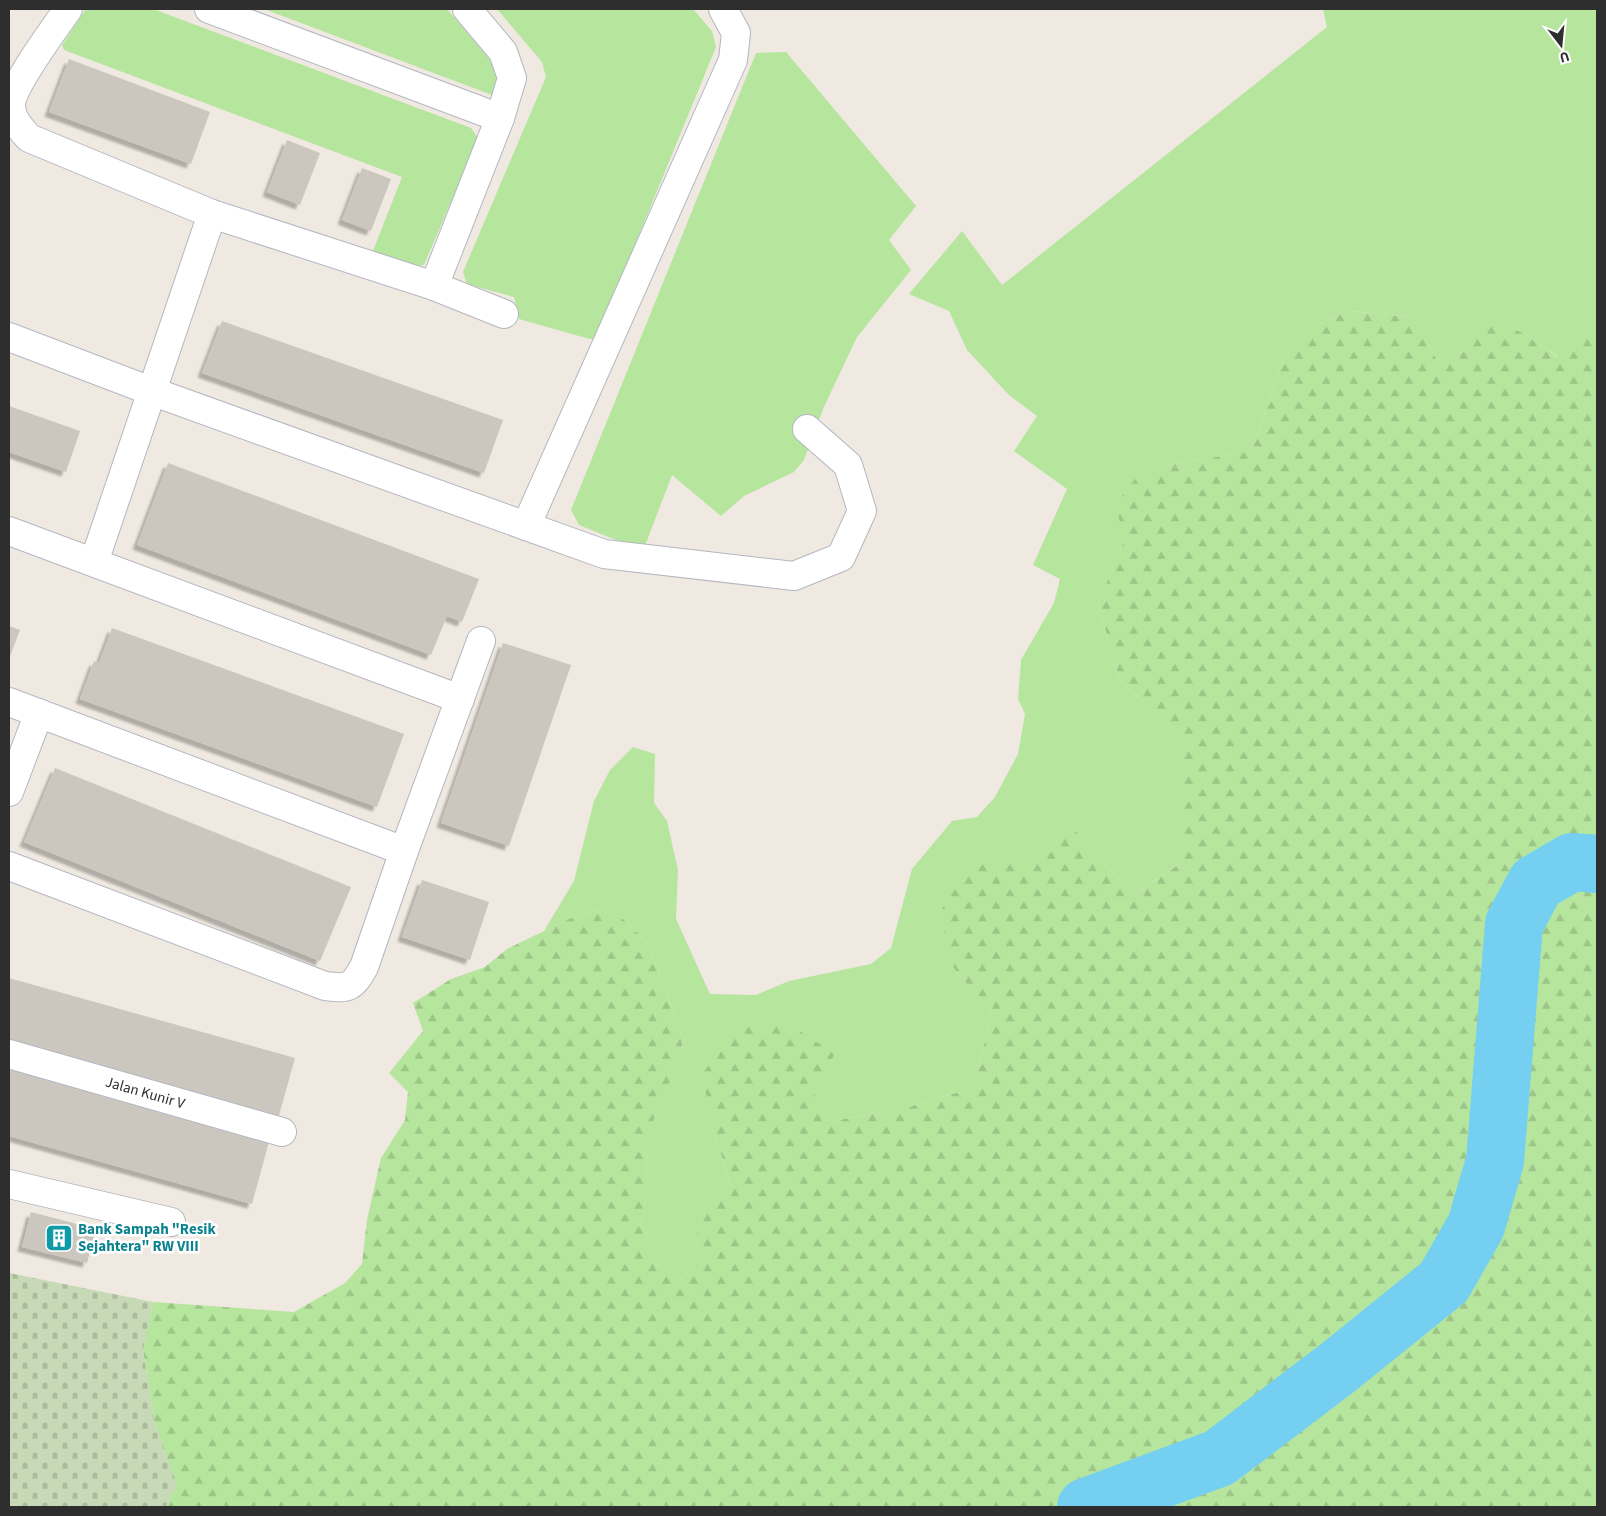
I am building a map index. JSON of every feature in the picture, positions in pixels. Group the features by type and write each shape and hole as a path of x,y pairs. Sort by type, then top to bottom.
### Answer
{"street":[{"path":"68,9 15,89 11,106 16,124 29,138 212,214 434,286 504,314"},
{"path":"209,9 500,118"},
{"path":"434,286 500,118 512,78 503,52 467,9"},
{"path":"526,526 733,60 736,33 723,9"},
{"path":"94,562 212,214"},
{"path":"9,337 151,391 604,554 794,576 842,557 862,512 848,465 807,429"},
{"path":"9,531 460,699"},
{"path":"9,866 325,986 342,988 355,982 364,967 404,851 481,641"},
{"path":"9,702 404,851"},
{"path":"9,792 39,713"},
{"name":"Jalan Kunir V","path":"9,1054 282,1132"},
{"path":"9,1184 171,1222"}],"green space":[{"path":"86,9 153,9 471,128 478,138 424,265 415,266 373,251 402,177 64,50 62,45"},
{"path":"264,9 447,9 497,68 501,77 492,95"},
{"path":"497,9 693,9 712,31 716,47 596,340 519,319 514,297 467,284 463,272 546,77 542,62"},
{"path":"1323,9 1597,9 1597,328 1589,332 1558,357 1530,337 1488,315 1462,352 1437,360 1411,317 1349,311 1316,325 1283,359 1252,451 1162,466 1125,539 1098,603 1120,681 1184,737 1184,861 1133,895 1070,825 1032,860 973,860 951,965 992,1013 973,1088 905,1108 828,1122 814,1093 835,1054 713,1129 730,1182 697,1212 698,1258 681,1279 655,1264 641,1223 647,1196 646,1138 683,1050 680,1030 647,942 622,918 599,910 571,918 544,931 574,881 594,801 610,770 633,747 655,754 654,803 667,821 678,870 676,919 710,994 756,995 789,981 871,964 891,948 912,869 952,821 977,817 995,797 1018,754 1025,714 1018,699 1021,660 1054,603 1060,579 1033,565 1067,489 1014,451 1037,416 1009,395 967,350 949,311 909,294 962,231 1002,285 1327,27"},
{"path":"786,52 916,206 889,240 911,270 857,337 823,409 804,460 794,472 744,496 721,516 672,475 643,551 579,525 571,510 756,53"},
{"path":"1349,311 1411,317 1437,360 1462,352 1488,315 1530,337 1557,357 1597,328 1597,1507 166,1507 176,1485 154,1420 143,1350 153,1302 294,1312 345,1283 362,1264 367,1220 381,1158 405,1120 408,1092 389,1073 423,1031 413,1003 451,979 485,967 507,949 571,918 599,910 622,918 647,942 680,1030 683,1051 646,1138 647,1196 641,1223 655,1264 681,1279 698,1258 696,1212 730,1182 713,1129 702,1074 736,1031 780,1018 835,1054 814,1093 828,1122 905,1108 973,1088 992,1013 951,965 940,912 973,859 1032,860 1070,825 1133,895 1184,861 1184,737 1120,681 1098,603 1125,539 1115,505 1135,479 1162,466 1252,451 1283,359 1316,325"},
{"path":"9,1273 153,1302 143,1350 154,1420 177,1485 166,1507 9,1507"}],"building":[{"path":"69,59 210,112 191,164 49,112"},
{"path":"287,140 320,153 300,205 267,192"},
{"path":"362,168 391,179 371,231 342,220"},
{"path":"222,321 503,420 484,473 202,373"},
{"path":"9,406 80,431 66,472 9,452"},
{"path":"168,463 479,579 462,622 447,616 431,655 137,545"},
{"path":"9,626 20,630 9,659"},
{"path":"112,628 404,734 377,807 80,699 94,661 99,663"},
{"path":"503,643 571,665 509,846 441,823"},
{"path":"55,768 351,887 320,961 24,842"},
{"path":"422,880 489,902 470,960 402,937"},
{"path":"9,978 295,1058 278,1119 9,1045"},
{"path":"9,1065 270,1138 252,1204 9,1136"},
{"name":"Bank Sampah \"Resik Sejahtera\" RW VIII","path":"31,1212 96,1229 87,1263 22,1247"}],"waterway":[{"path":"1086,1507 1219,1458 1340,1366 1444,1282 1476,1226 1495,1161 1514,924 1536,883 1572,862 1597,864"}],"place":[{"name":"Bank Sampah \"Resik Sejahtera\" RW VIII","path":"59,1238"}]}
